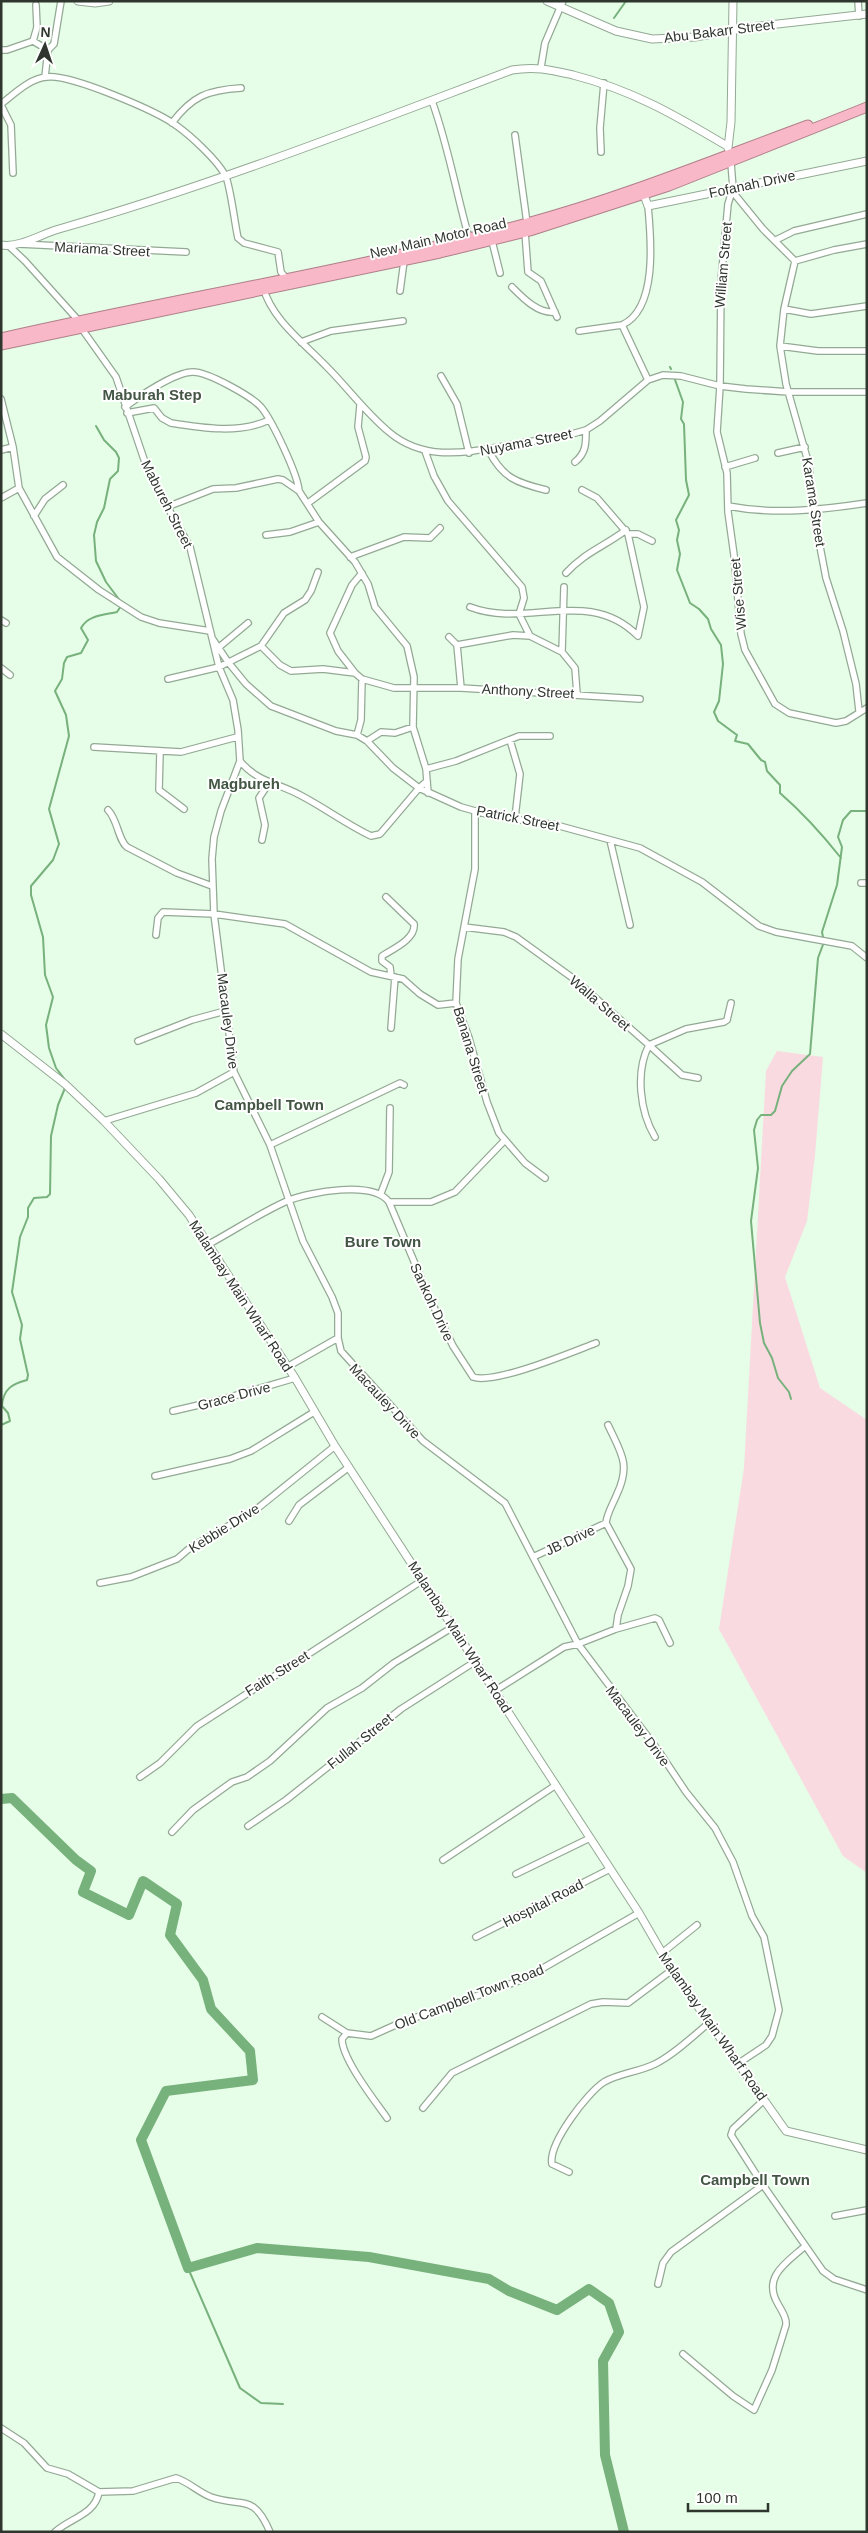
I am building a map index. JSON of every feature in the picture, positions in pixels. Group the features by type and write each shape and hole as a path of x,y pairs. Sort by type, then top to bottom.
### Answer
{"highway":[{"name":"New Main Motor Road","path":"262,287 286,278 492,241 613,198 867,102"},
{"name":"New Main Motor Road","path":"1,345 80,325 262,287 404,261 469,238 526,228 644,195 729,154 867,107"},
{"name":"New Main Motor Road","path":"1,338 80,325"}],"street":[{"path":"45,77 48,50 54,44 61,1"},
{"path":"78,1 95,3 109,1"},
{"name":"Abu Bakarr Street","path":"547,1 562,4 616,31 641,37 668,39 732,32 759,26 863,15"},
{"path":"729,154 733,1"},
{"path":"858,1 863,15"},
{"path":"540,67 544,43 562,4"},
{"path":"33,41 36,27 36,5"},
{"path":"33,41 48,50"},
{"path":"1,50 7,50 33,41"},
{"path":"5,245 18,244 56,230 124,211 432,101 512,70 540,67 604,83 664,108 729,154"},
{"path":"14,173 12,125 1,105 24,87 45,77 76,81 143,107 172,123 207,154 226,175 238,238 244,243 278,252 281,272 286,278"},
{"path":"601,152 600,128 604,83"},
{"path":"172,123 189,103 199,96 216,91 241,88"},
{"path":"432,101 444,135 457,199 469,238"},
{"path":"512,287 535,307 556,315 541,281 528,272 526,228 515,135"},
{"name":"William Street","path":"720,386 720,281 728,204 732,189 729,154"},
{"name":"Fofanah Drive","path":"648,206 867,161"},
{"path":"732,189 763,229 795,261 867,244"},
{"path":"579,331 622,325 635,317 647,287 650,267 648,206 644,195"},
{"path":"776,240 794,231 867,214"},
{"path":"492,241 500,273"},
{"name":"Mariama Street","path":"18,244 186,252"},
{"name":"Mabureh Street","path":"5,245 25,260 80,325 116,377 149,474 195,561 212,638 228,662 246,684 271,706 336,731 357,735 419,788"},
{"path":"400,291 404,261"},
{"name":"Karama Street","path":"795,261 784,309 780,346 789,392 805,447 829,592 843,631 857,693 859,711"},
{"name":"Nuyama Street","path":"262,287 274,311 301,342 326,365 360,406 389,432 425,451 469,453 546,440 586,430 619,406 648,380 663,375 672,374 720,386 789,392 867,392"},
{"path":"784,309 811,314 867,306"},
{"path":"301,342 331,331 403,321"},
{"path":"622,325 648,380"},
{"path":"780,346 818,351 867,351"},
{"path":"126,410 152,388 195,372 246,395 262,408 270,420 297,476 299,491"},
{"path":"440,376 457,404 469,453"},
{"name":"Wise Street","path":"720,386 717,432 725,467 741,634 745,650 765,688 781,709 836,724 846,721 859,711 867,708"},
{"path":"1,399 12,447 18,488 57,557 99,590 141,617 159,623 210,631"},
{"path":"308,503 365,461 366,457 357,420 360,406"},
{"path":"126,410 154,408 162,418 171,422 241,429 259,425 270,420"},
{"path":"575,462 582,456 585,450 586,430"},
{"path":"1,450 12,447"},
{"path":"778,453 805,447"},
{"path":"488,449 501,469 512,480 546,490"},
{"path":"425,451 434,476 448,501 522,587 524,598 519,614 530,636"},
{"path":"725,467 755,458"},
{"path":"167,507 213,490 278,479 284,480 299,491 319,522 350,556 362,573 375,607 407,646 415,687 413,727 426,769 428,793"},
{"path":"34,516 44,499 63,485"},
{"path":"1,498 18,488"},
{"path":"470,608 495,614 519,614 564,609 600,613 628,625 638,636 644,607 627,532 597,498 582,490"},
{"path":"728,506 761,511 814,510 867,504"},
{"path":"266,535 290,532 319,522"},
{"path":"350,556 404,537 430,538 440,528"},
{"path":"566,573 581,557 627,532 638,534 652,541"},
{"path":"168,679 219,667 261,646 284,613 304,600 311,591 318,572"},
{"path":"355,674 338,651 330,633 352,585 362,573"},
{"path":"562,652 564,587"},
{"path":"218,648 248,624"},
{"path":"457,645 513,635 530,636 562,652 575,668 577,694"},
{"path":"449,637 457,645 461,688"},
{"name":"Macauley Drive","path":"212,638 219,667 233,700 238,718 237,738 240,761 221,811 214,837 212,886 214,914 219,935 225,1011 234,1072 270,1145 303,1241 332,1296 338,1313 338,1338 341,1351 347,1360 375,1387 422,1441 506,1502 578,1644 660,1753 686,1792 708,1818 733,1862 752,1916 764,1936 777,1996 778,2018 772,2036 766,2044 739,2063"},
{"path":"261,646 280,665 291,671 323,669 355,674"},
{"path":"1,668 10,675"},
{"name":"Anthony Street","path":"355,674 362,679 394,688 461,688 640,699"},
{"path":"357,735 361,720 362,679"},
{"path":"366,741 381,732 395,733 413,727"},
{"path":"426,769 456,761 525,735 550,736"},
{"path":"94,747 160,753 188,751 237,738"},
{"path":"510,740 520,774 515,818"},
{"path":"160,753 159,790 184,808"},
{"path":"240,761 252,774 268,783 283,786 344,823 371,836 380,834 427,781"},
{"path":"262,840 265,825 259,798 268,783"},
{"name":"Patrick Street","path":"419,788 476,811 564,827 640,848 702,882 750,922 776,932 852,946 867,958"},
{"path":"108,810 118,826 124,844 127,847 177,873 212,886"},
{"name":"Banana Street","path":"476,811 475,870 456,980 456,1003 470,1038 494,1122 504,1142 525,1163 545,1178"},
{"path":"610,840 630,924"},
{"path":"386,897 414,924 415,928 414,932 401,944 382,956 382,961 390,967 393,977 391,1028"},
{"path":"156,935 158,918 163,912 214,914 284,924 364,969 403,979 420,994 438,1005 456,1003"},
{"name":"Walla Street","path":"464,927 504,932 516,937 574,980 682,1075 698,1078"},
{"path":"655,1137 648,1122 641,1084 643,1063 649,1045 686,1028 724,1022 729,1015 731,1003"},
{"path":"138,1041 192,1020 225,1011"},
{"name":"Malambay Main Wharf Road","path":"1,1034 67,1086 104,1121 159,1178 209,1244 253,1316 295,1378 335,1446 496,1690 639,1913 672,1970 788,2133 867,2150"},
{"path":"104,1121 196,1093 234,1072"},
{"path":"270,1145 400,1083 404,1085"},
{"path":"209,1244 288,1201 341,1190 364,1190 381,1193 389,1172 390,1108"},
{"path":"389,1202 431,1202 455,1192 504,1142"},
{"name":"Sankoh Drive","path":"381,1193 389,1202 452,1346 473,1377 480,1379 512,1372 596,1343"},
{"path":"287,1366 338,1338"},
{"name":"Grace Drive","path":"173,1411 220,1400 295,1378"},
{"path":"155,1476 230,1459 251,1451 314,1412"},
{"path":"608,1425 626,1467 624,1478 609,1512 606,1524 631,1569 630,1580 618,1615 616,1630"},
{"name":"Kebbie Drive","path":"100,1583 131,1577 177,1559 191,1547 253,1512 335,1446"},
{"path":"289,1522 304,1500 349,1467"},
{"name":"JB Drive","path":"533,1557 606,1524"},
{"name":"Faith Street","path":"140,1777 160,1763 197,1726 423,1580"},
{"path":"496,1690 564,1647 655,1618 659,1620 670,1643"},
{"path":"172,1832 193,1810 232,1782 247,1777 270,1762 327,1708 362,1688 394,1663 452,1626"},
{"name":"Fullah Street","path":"248,1826 286,1800 401,1709 476,1661"},
{"path":"444,1860 556,1785"},
{"path":"516,1874 590,1838"},
{"name":"Hospital Road","path":"476,1937 610,1869"},
{"name":"Old Campbell Town Road","path":"322,2017 347,2033 371,2036 406,2020 524,1979 639,1913"},
{"path":"662,1953 680,1936 697,1925"},
{"path":"423,2108 452,2073 591,2004 603,2002 628,2003 672,1970"},
{"path":"569,2172 552,2164 553,2149 578,2110 597,2088 610,2079 656,2064 710,2022"},
{"path":"347,2033 342,2039 342,2044 387,2118"},
{"path":"764,2100 733,2129 731,2135 804,2247 823,2271 834,2279 867,2290"},
{"path":"658,2284 663,2263 671,2252 763,2185"},
{"path":"835,2216 867,2210"},
{"path":"683,2354 733,2396 754,2410 772,2370 786,2325 786,2318 772,2292 774,2279 780,2268 804,2247"},
{"path":"1,2428 24,2443 47,2468 68,2474 99,2492 133,2491 176,2478 209,2496 246,2502 258,2510 270,2532"},
{"path":"55,2532 88,2511 97,2501 99,2492"}],"shaded area":[{"path":"777,1051 823,1057 815,1155 807,1221 785,1277 820,1388 867,1420 867,1873 843,1856 719,1629 744,1468 766,1071"}],"waterway":[{"path":"614,18 626,1"},
{"path":"674,377 683,402 681,419 684,424 686,480 689,495 676,520 679,530 677,540 680,554 677,570 690,603 708,619 711,629 721,645 723,664 719,701 714,712 718,721 737,735 735,741 748,744 761,760 765,762 767,771 780,785 780,793 797,808 841,858"},
{"path":"96,426 104,440 116,452 119,458 118,471 110,479 104,508 97,522 94,535 96,561 106,582 121,602"},
{"path":"66,1081 56,1068 49,1048 46,1025 53,997 45,975 43,937 31,895 31,886 53,860 59,844 49,809 69,736 66,715 55,691 62,679 64,663 67,657 81,653 88,640 81,628 84,624 97,616 117,612 121,606"},
{"path":"791,1399 789,1392 778,1378 772,1358 764,1343 760,1323 751,1221 758,1168 754,1130 757,1120 761,1115 771,1115 775,1111 782,1086 792,1071 810,1054 818,958 824,942 822,932 837,885 842,847 838,837 843,820 851,811 867,811"},
{"path":"1,1425 10,1421 8,1413 2,1406 6,1391 17,1383 27,1380 28,1375 20,1339 22,1325 12,1292 20,1237 28,1217 28,1208 34,1198 47,1197 50,1194 51,1136 58,1105 65,1088"},
{"path":"1,1799 12,1798 76,1860 91,1871 83,1892 129,1915 143,1881 177,1904 170,1935 203,1980 211,2009 250,2051 253,2080 166,2091 141,2140 188,2268 257,2248 369,2257 489,2279 509,2291 557,2310 589,2289 609,2303 619,2332 603,2361 605,2455 624,2532"},
{"path":"188,2268 240,2388 261,2403 283,2404"}],"district":[{"name":"Maburah Step","path":"152,394"},
{"name":"Magbureh","path":"244,783"},
{"name":"Campbell Town","path":"269,1104"},
{"name":"Bure Town","path":"383,1241"},
{"name":"Campbell Town","path":"755,2179"}]}
